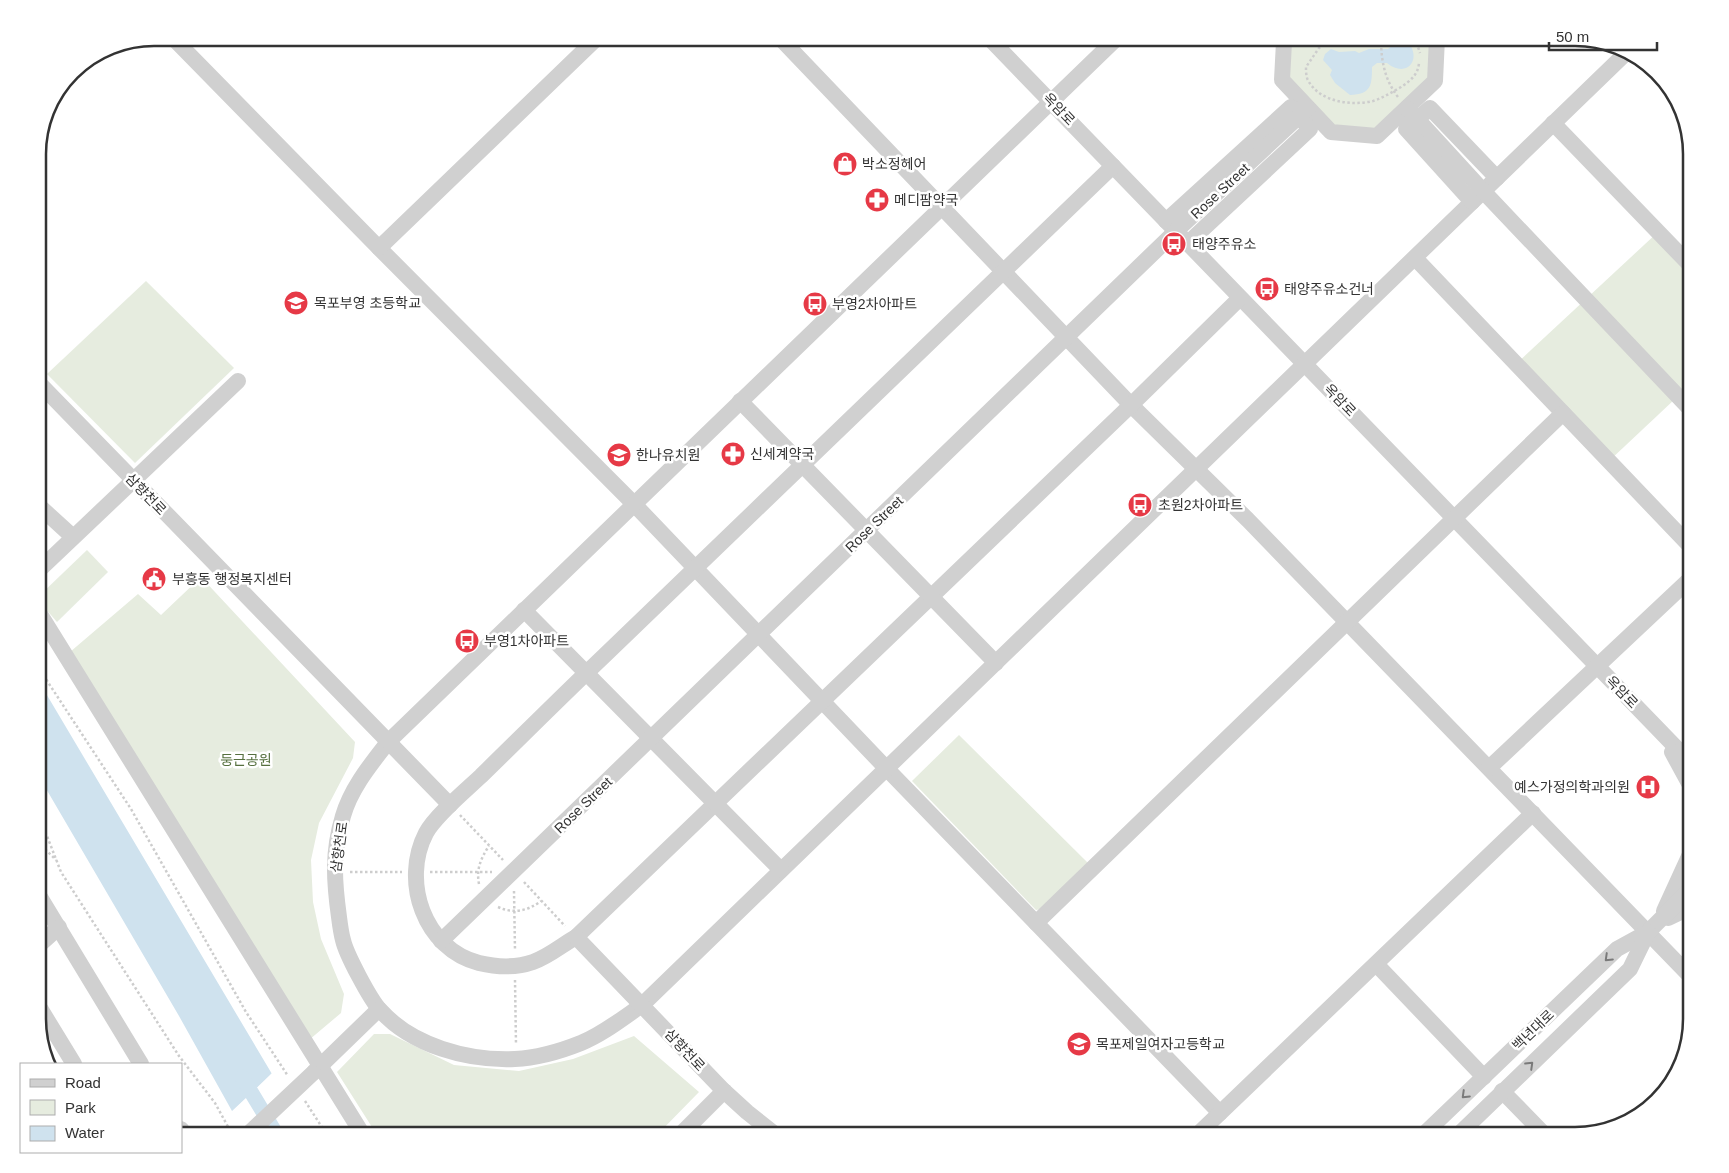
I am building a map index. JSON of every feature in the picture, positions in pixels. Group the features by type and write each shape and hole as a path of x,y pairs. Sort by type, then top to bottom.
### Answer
{"street":[{"path":"181,46 378,248 634,504 1220,1113"},
{"path":"378,248 589,46"},
{"path":"788,46 1131,405 1347,622 1533,813 1654,927 1683,965"},
{"name":"옥암로","path":"997,46 1683,755"},
{"path":"450,805 388,742 1109,46"},
{"path":"1177,232 1310,129 1304,112 1282,80 1284,46"},
{"path":"1412,114 1435,81 1437,46"},
{"path":"576,937 642,1004 1622,57"},
{"path":"1177,232 1291,107 1304,112 1331,132 1377,136 1412,114 1430,108 1497,178"},
{"path":"1412,114 1478,197 1683,401"},
{"path":"1554,123 1683,257"},
{"path":"1113,166 587,672 450,805 428,829 420,847 416,872 416,888 427,923 441,941 453,951 472,961 503,966 533,962 576,937 1131,405 1240,298"},
{"name":"Rose Street","path":"441,941 1177,232"},
{"path":"1415,258 1683,538"},
{"path":"46,563 238,381"},
{"name":"삼향천로","path":"46,390 388,742 369,767 343,815 336,842 334,872 343,941 358,973 379,1009 391,1021 415,1038 438,1047 468,1056 516,1059 555,1052 582,1043 602,1032 642,1004 724,1091 765,1127"},
{"path":"740,401 996,662"},
{"path":"1036,923 1563,413"},
{"path":"46,512 73,537"},
{"path":"1489,768 1683,586"},
{"path":"524,610 781,870"},
{"path":"46,624 317,1069 357,1127"},
{"path":"1661,732 1683,744"},
{"path":"1661,732 1683,770"},
{"path":"1205,1127 1533,813"},
{"path":"1654,927 1683,870"},
{"name":"백년대로","path":"1432,1127 1617,949 1654,927 1683,898"},
{"path":"46,907 140,1063"},
{"path":"1654,927 1683,912"},
{"path":"46,939 59,927"},
{"name":"백년대로","path":"1467,1127 1630,969 1654,927"},
{"path":"1376,964 1484,1077"},
{"path":"256,1127 379,1009"},
{"path":"46,1018 73,1063"},
{"path":"689,1127 724,1091"},
{"path":"1502,1092 1536,1127"}],"path":[{"path":"1322,46 1306,67 1308,81 1321,96 1345,102 1373,101 1411,80 1419,69 1420,52 1418,46"},
{"path":"1381,46 1382,67 1394,91 1412,114"},
{"path":"46,679 131,809 246,1012 289,1077"},
{"path":"46,834 61,872 179,1056 215,1103 227,1127"},
{"path":"46,850 57,861"},
{"path":"300,1094 321,1127"}],"green space":[{"path":"1288,46 1430,46 1429,77 1372,131 1335,128 1287,75"},
{"path":"1658,232 1683,258 1683,392 1609,461 1516,364"},
{"path":"146,281 234,368 135,463 47,374"},
{"path":"87,550 108,572 57,622 46,609 46,589"},
{"name":"둥근공원","path":"201,577 355,742 353,758 319,823 311,860 313,902 321,939 344,994 341,1013 309,1040 70,652 138,594 161,615"},
{"path":"959,735 1088,863 1046,908 1036,910 912,781"},
{"path":"374,1034 390,1034 454,1065 519,1071 573,1059 634,1036 699,1092 665,1127 372,1127 337,1072"}],"water":[{"path":"1392,46 1411,46 1414,56 1410,66 1400,69 1387,63 1377,63 1372,67 1372,79 1369,88 1357,94 1350,95 1335,83 1330,75 1332,70 1323,60 1325,54 1331,49 1339,52 1355,51 1359,53 1369,49 1388,49"},
{"path":"46,693 272,1074 232,1111 179,1016 46,789"}],"pier":[{"path":"273,1072 273,1075 234,1113 231,1113"}],"waterway":[{"path":"242,1077 272,1127"}],"place":[{"name":"박소정헤어","path":"845,164"},
{"name":"메디팜약국","path":"877,200"},
{"name":"태양주유소","path":"1174,244"},
{"name":"태양주유소건너","path":"1267,289"},
{"name":"목포부영 초등학교","path":"296,303"},
{"name":"부영2차아파트","path":"815,304"},
{"name":"신세계약국","path":"733,454"},
{"name":"한나유치원","path":"619,455"},
{"name":"초원2차아파트","path":"1140,505"},
{"name":"부흥동 행정복지센터","path":"154,579"},
{"name":"부영1차아파트","path":"467,641"},
{"name":"예스가정의학과의원","path":"1648,787"},
{"name":"목포제일여자고등학교","path":"1079,1044"}]}
